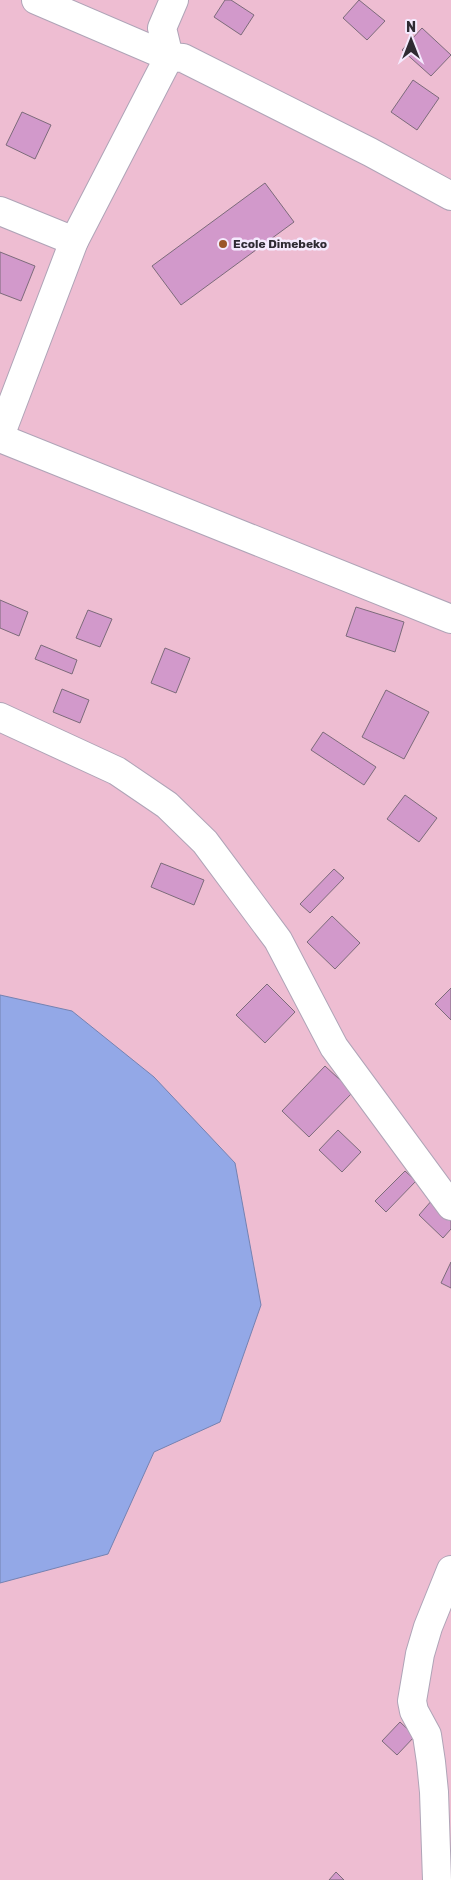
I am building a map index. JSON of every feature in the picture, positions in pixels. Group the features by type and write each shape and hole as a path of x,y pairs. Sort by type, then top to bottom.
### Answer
{"street":[{"path":"36,0 169,58 182,58 370,152 451,196"},
{"path":"174,0 162,28 169,58 74,241 0,437 451,619"},
{"path":"0,211 74,241"},
{"path":"0,717 117,771 167,805 205,842 278,940 334,1047 451,1206"},
{"path":"437,1880 431,1762 426,1736 414,1711 412,1702 420,1654 428,1627 451,1570"}],"shaded area":[{"path":"0,0 451,0 451,1880 0,1880"}],"water":[{"path":"0,995 72,1011 154,1077 235,1163 261,1305 220,1422 154,1452 108,1554 0,1583"}],"building":[{"path":"225,0 231,0 254,15 241,35 214,17"},
{"path":"359,0 385,21 367,40 343,18"},
{"path":"422,28 451,55 431,76 402,50"},
{"path":"413,80 439,98 417,130 391,112"},
{"path":"22,112 51,125 35,159 6,145"},
{"name":"Ecole Dimebeko","path":"265,183 294,222 181,305 152,266"},
{"path":"0,252 35,266 21,301 0,293"},
{"path":"0,600 28,612 19,636 0,628"},
{"path":"356,607 404,622 395,652 346,636"},
{"path":"88,610 112,619 100,647 76,638"},
{"path":"41,645 77,660 72,674 35,659"},
{"path":"165,648 190,658 176,693 151,683"},
{"path":"62,689 89,700 80,723 53,712"},
{"path":"386,690 429,712 404,759 362,737"},
{"path":"323,732 376,767 364,785 311,750"},
{"path":"405,795 437,818 419,842 387,819"},
{"path":"161,863 204,880 194,905 151,887"},
{"path":"334,869 344,878 310,913 300,904"},
{"path":"332,916 360,943 335,969 307,942"},
{"path":"267,984 295,1012 265,1043 236,1015"},
{"path":"451,988 451,1020 435,1004"},
{"path":"325,1066 353,1092 309,1137 282,1111"},
{"path":"338,1130 361,1152 342,1172 319,1150"},
{"path":"405,1171 416,1181 386,1212 375,1201"},
{"path":"433,1199 451,1216 451,1229 443,1238 419,1215"},
{"path":"451,1262 451,1288 441,1283"},
{"path":"400,1722 415,1736 397,1755 382,1741"},
{"path":"336,1872 344,1880 329,1880"}],"place":[{"name":"Ecole Dimebeko","path":"223,244"}]}
